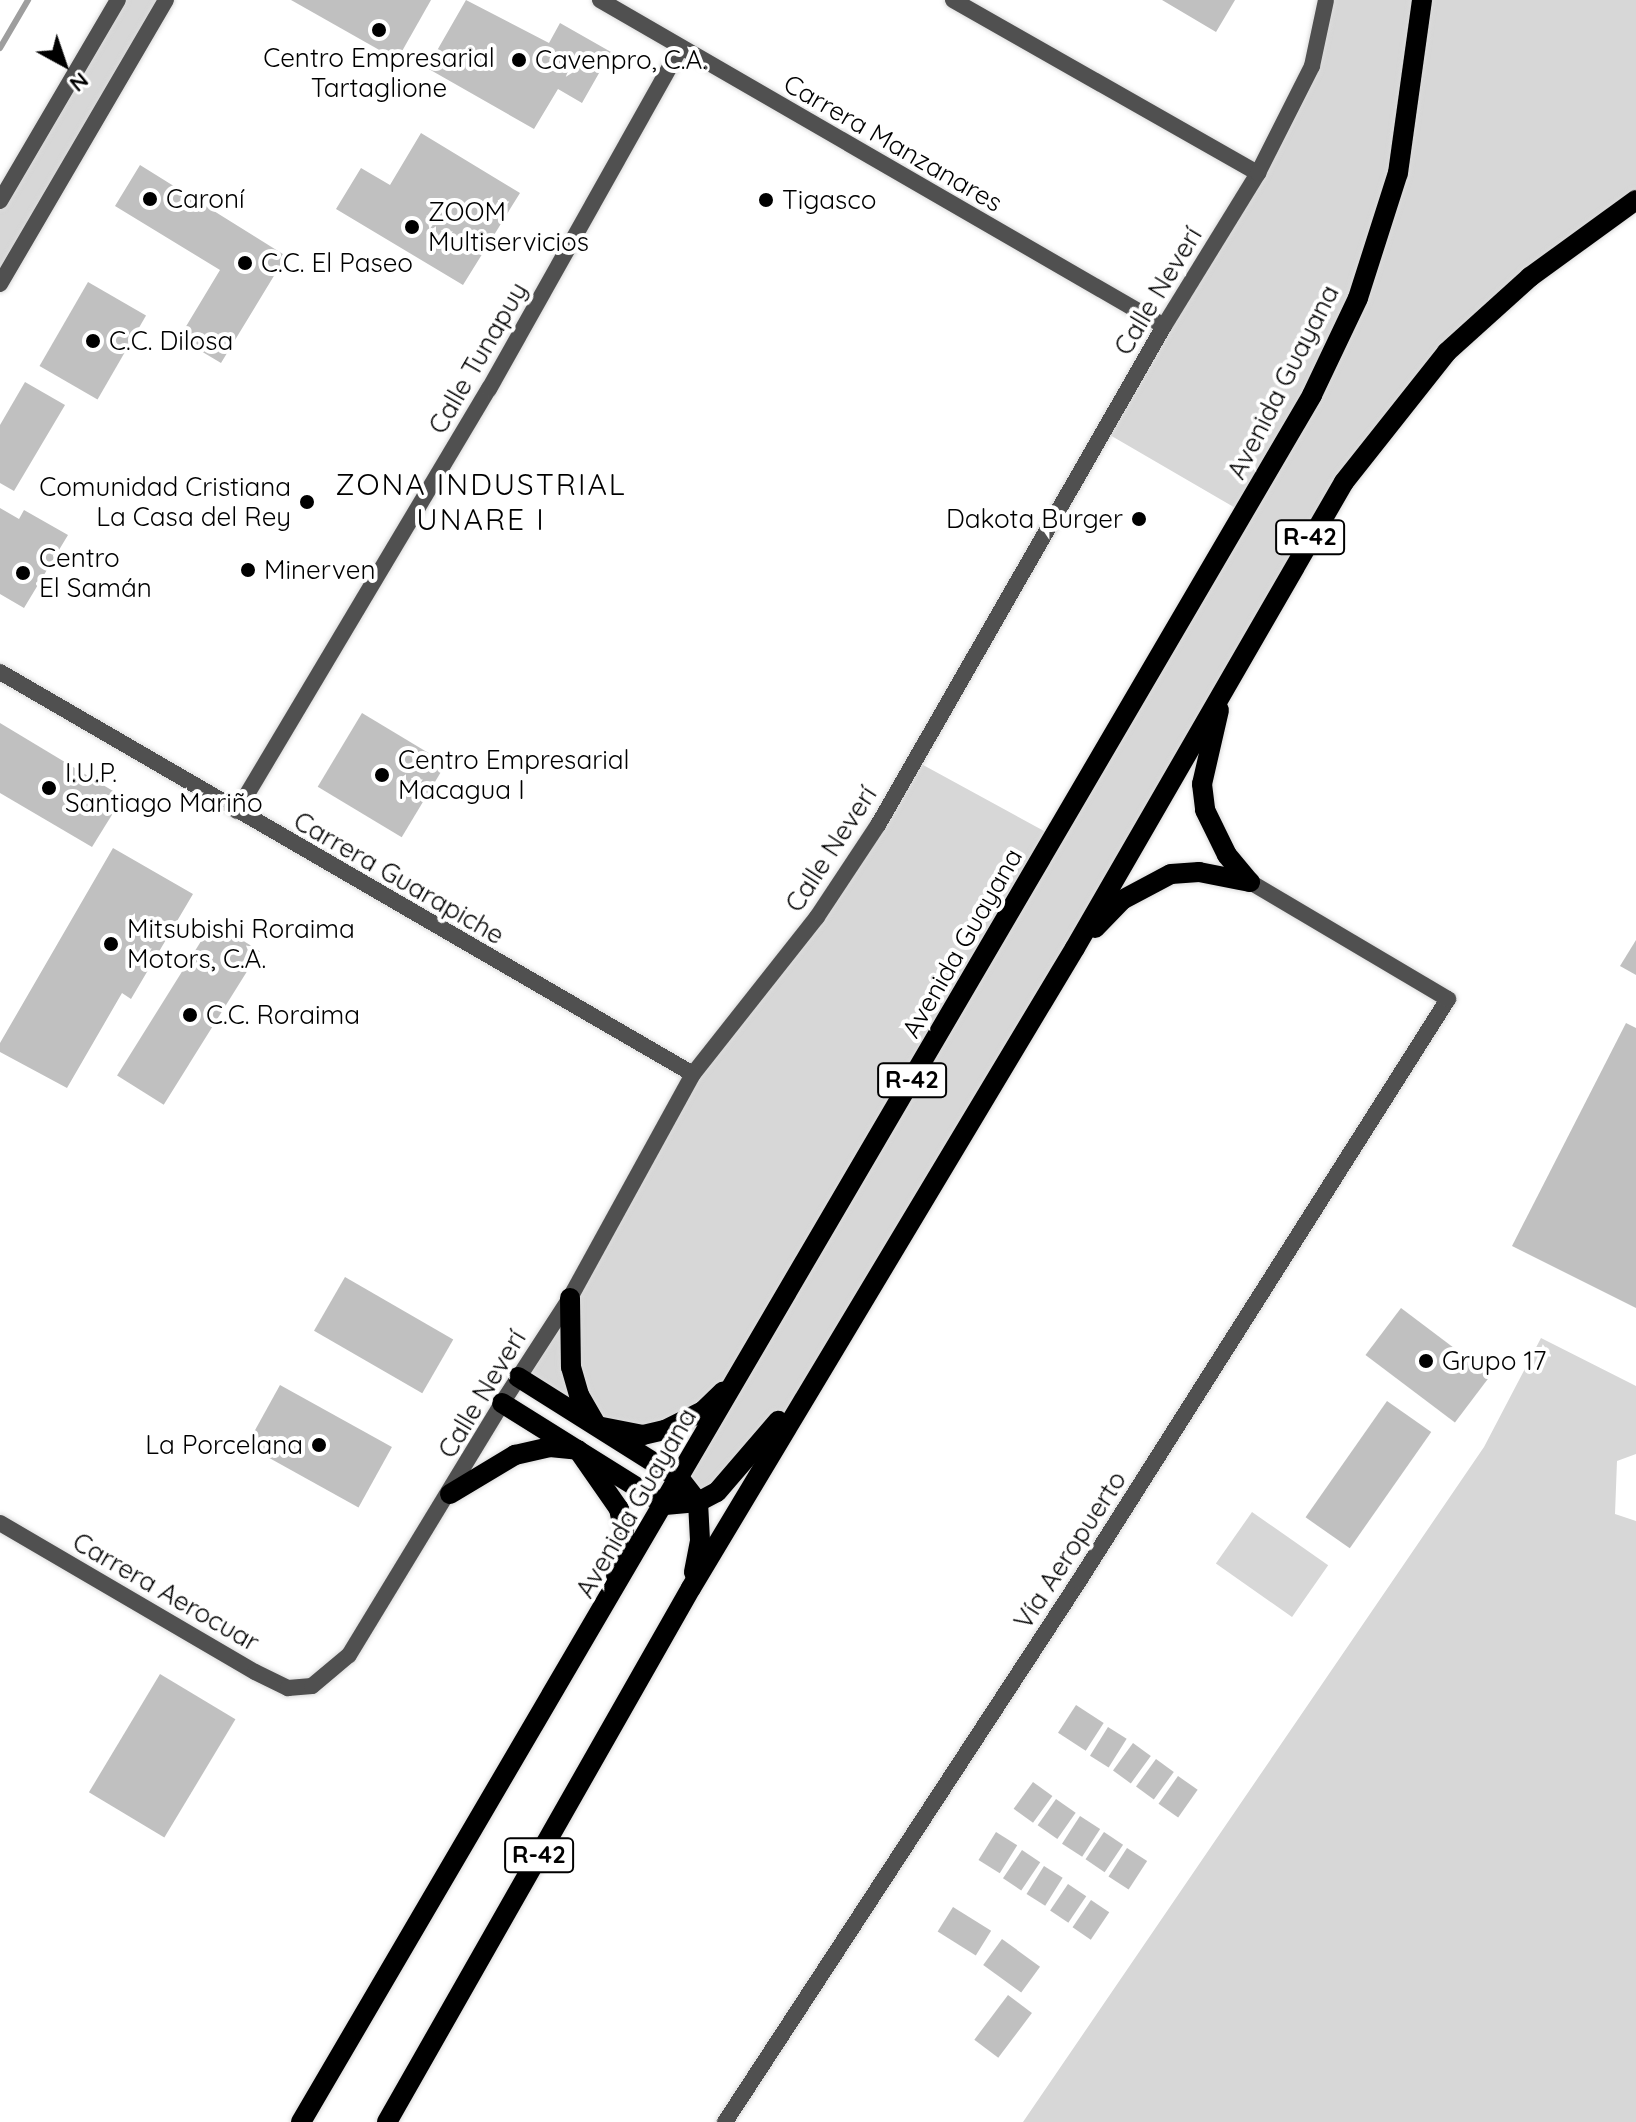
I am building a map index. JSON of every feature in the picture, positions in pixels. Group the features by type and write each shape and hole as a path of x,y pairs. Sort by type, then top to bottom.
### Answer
{"main road":[{"name":"Avenida Guayana","path":"301,2122 503,1772 595,1625 1324,371 1358,298 1398,173 1422,0"},
{"name":"R-42","path":"387,2122 691,1588 1075,948 1344,482 1415,388 1530,277 1636,200"},
{"path":"1226,683 1202,784 1205,810 1227,855 1250,882"},
{"path":"1075,948 1122,900 1147,883 1199,872 1250,882"},
{"path":"570,1298 571,1367 579,1395 597,1426 643,1435 683,1423 703,1411 747,1364"},
{"path":"502,1403 665,1505 698,1502 733,1477 828,1357"},
{"path":"518,1377 680,1479 698,1502 700,1541 691,1588"},
{"path":"450,1494 515,1455 550,1447 578,1450 607,1486 624,1532 617,1573 595,1625"}],"street":[{"path":"0,201 118,0"},
{"path":"0,284 166,0"},
{"name":"Carrera Manzanares","path":"600,0 1164,326"},
{"path":"953,0 1258,173"},
{"name":"Calle Neverí","path":"312,1686 349,1655 450,1494 502,1403 570,1298 693,1074 855,861 1164,326 1258,173 1312,66 1326,0"},
{"name":"Calle Tunapuy","path":"237,811 489,389 680,48"},
{"name":"Carrera Guarapiche","path":"0,672 693,1074"},
{"name":"Vía Aeropuerto","path":"725,2122 1079,1581 1448,999 1250,882"},
{"name":"Carrera Aerocuar","path":"0,1523 255,1672 288,1688 312,1686"}],"shaded area":[{"path":"118,0 166,0 0,284 0,201"},
{"path":"1325,0 1636,0 1636,200 1530,277 1378,435 828,1357 748,1459 698,1502 680,1479 703,1411 620,1434 518,1377 692,1075 816,917 914,760 1055,837 1244,513 1103,431 1294,105"},
{"path":"1541,1338 1636,1386 1636,1454 1617,1461 1615,1514 1636,1521 1636,2122 1023,2122 1484,1447"},
{"path":"1252,1512 1328,1565 1292,1617 1216,1564"}],"building":[{"name":"Centro Empresarial Tartaglione","path":"291,0 431,0 397,60"},
{"name":"Cavenpro, C.A.","path":"466,0 549,43 560,23 611,52 582,103 558,89 534,129 427,68"},
{"path":"1162,0 1235,0 1216,32"},
{"path":"421,133 520,193 463,285 336,209 361,168 390,185"},
{"name":"C.C. El Paseo","path":"140,165 286,256 221,363 179,338 220,270 115,206"},
{"name":"C.C. Dilosa","path":"88,282 146,316 98,400 40,366"},
{"path":"25,382 65,405 14,491 0,483 0,425"},
{"name":"Centro El Samán","path":"0,508 19,519 24,510 68,535 24,608 0,594"},
{"name":"Centro Empresarial Macagua I","path":"362,713 446,763 402,837 318,787"},
{"path":"0,723 123,797 92,847 0,793"},
{"name":"Mitsubishi Roraima Motors, C.A.","path":"113,848 193,894 131,999 122,993 67,1088 0,1052 0,1043"},
{"name":"C.C. Roraima","path":"213,922 260,951 164,1105 117,1075"},
{"path":"1636,940 1636,975 1620,966"},
{"path":"1626,1023 1636,1028 1636,1308 1512,1246"},
{"path":"345,1277 453,1340 422,1393 314,1331"},
{"path":"1401,1308 1490,1375 1455,1423 1365,1355"},
{"name":"La Porcelana","path":"280,1385 392,1447 358,1507 247,1445"},
{"path":"1387,1401 1431,1432 1350,1548 1306,1517"},
{"path":"160,1674 235,1719 164,1838 89,1792"},
{"path":"1076,1705 1104,1723 1086,1751 1058,1733"},
{"path":"1108,1727 1127,1739 1109,1767 1090,1756"},
{"path":"1133,1743 1151,1756 1131,1783 1113,1771"},
{"path":"1156,1759 1174,1772 1154,1799 1136,1787"},
{"path":"1178,1776 1198,1790 1178,1818 1158,1804"},
{"path":"1033,1782 1052,1796 1033,1823 1014,1809"},
{"path":"1056,1799 1076,1813 1057,1839 1038,1825"},
{"path":"1080,1816 1100,1829 1082,1857 1062,1844"},
{"path":"996,1832 1017,1845 1000,1873 979,1860"},
{"path":"1104,1832 1123,1845 1105,1872 1086,1859"},
{"path":"1127,1848 1147,1861 1129,1890 1108,1877"},
{"path":"1022,1850 1040,1862 1021,1890 1003,1878"},
{"path":"1044,1866 1063,1878 1045,1906 1027,1894"},
{"path":"1068,1884 1086,1896 1068,1923 1050,1911"},
{"path":"1091,1900 1109,1912 1091,1940 1073,1927"},
{"path":"953,1907 991,1931 976,1955 938,1932"},
{"path":"1002,1939 1040,1967 1021,1993 983,1965"},
{"path":"1008,1995 1032,2013 998,2058 974,2040"}],"waterway":[{"path":"0,48 28,0"}],"place":[{"name":"Centro Empresarial Tartaglione","path":"379,30"},
{"name":"Cavenpro, C.A.","path":"519,60"},
{"name":"Caroní","path":"150,199"},
{"name":"Tigasco","path":"766,200"},
{"name":"ZOOM Multiservicios","path":"412,227"},
{"name":"C.C. El Paseo","path":"245,263"},
{"name":"C.C. Dilosa","path":"93,341"},
{"name":"Comunidad Cristiana La Casa del Rey","path":"307,502"},
{"name":"Dakota Burger","path":"1139,519"},
{"name":"Minerven","path":"248,570"},
{"name":"Centro El Samán","path":"23,573"},
{"name":"Centro Empresarial Macagua I","path":"382,775"},
{"name":"I.U.P. Santiago Mariño","path":"49,788"},
{"name":"Mitsubishi Roraima Motors, C.A.","path":"111,944"},
{"name":"C.C. Roraima","path":"190,1015"},
{"name":"Grupo 17","path":"1426,1361"},
{"name":"La Porcelana","path":"319,1445"}],"district":[{"name":"ZONA INDUSTRIAL UNARE I","path":"481,501"}]}
